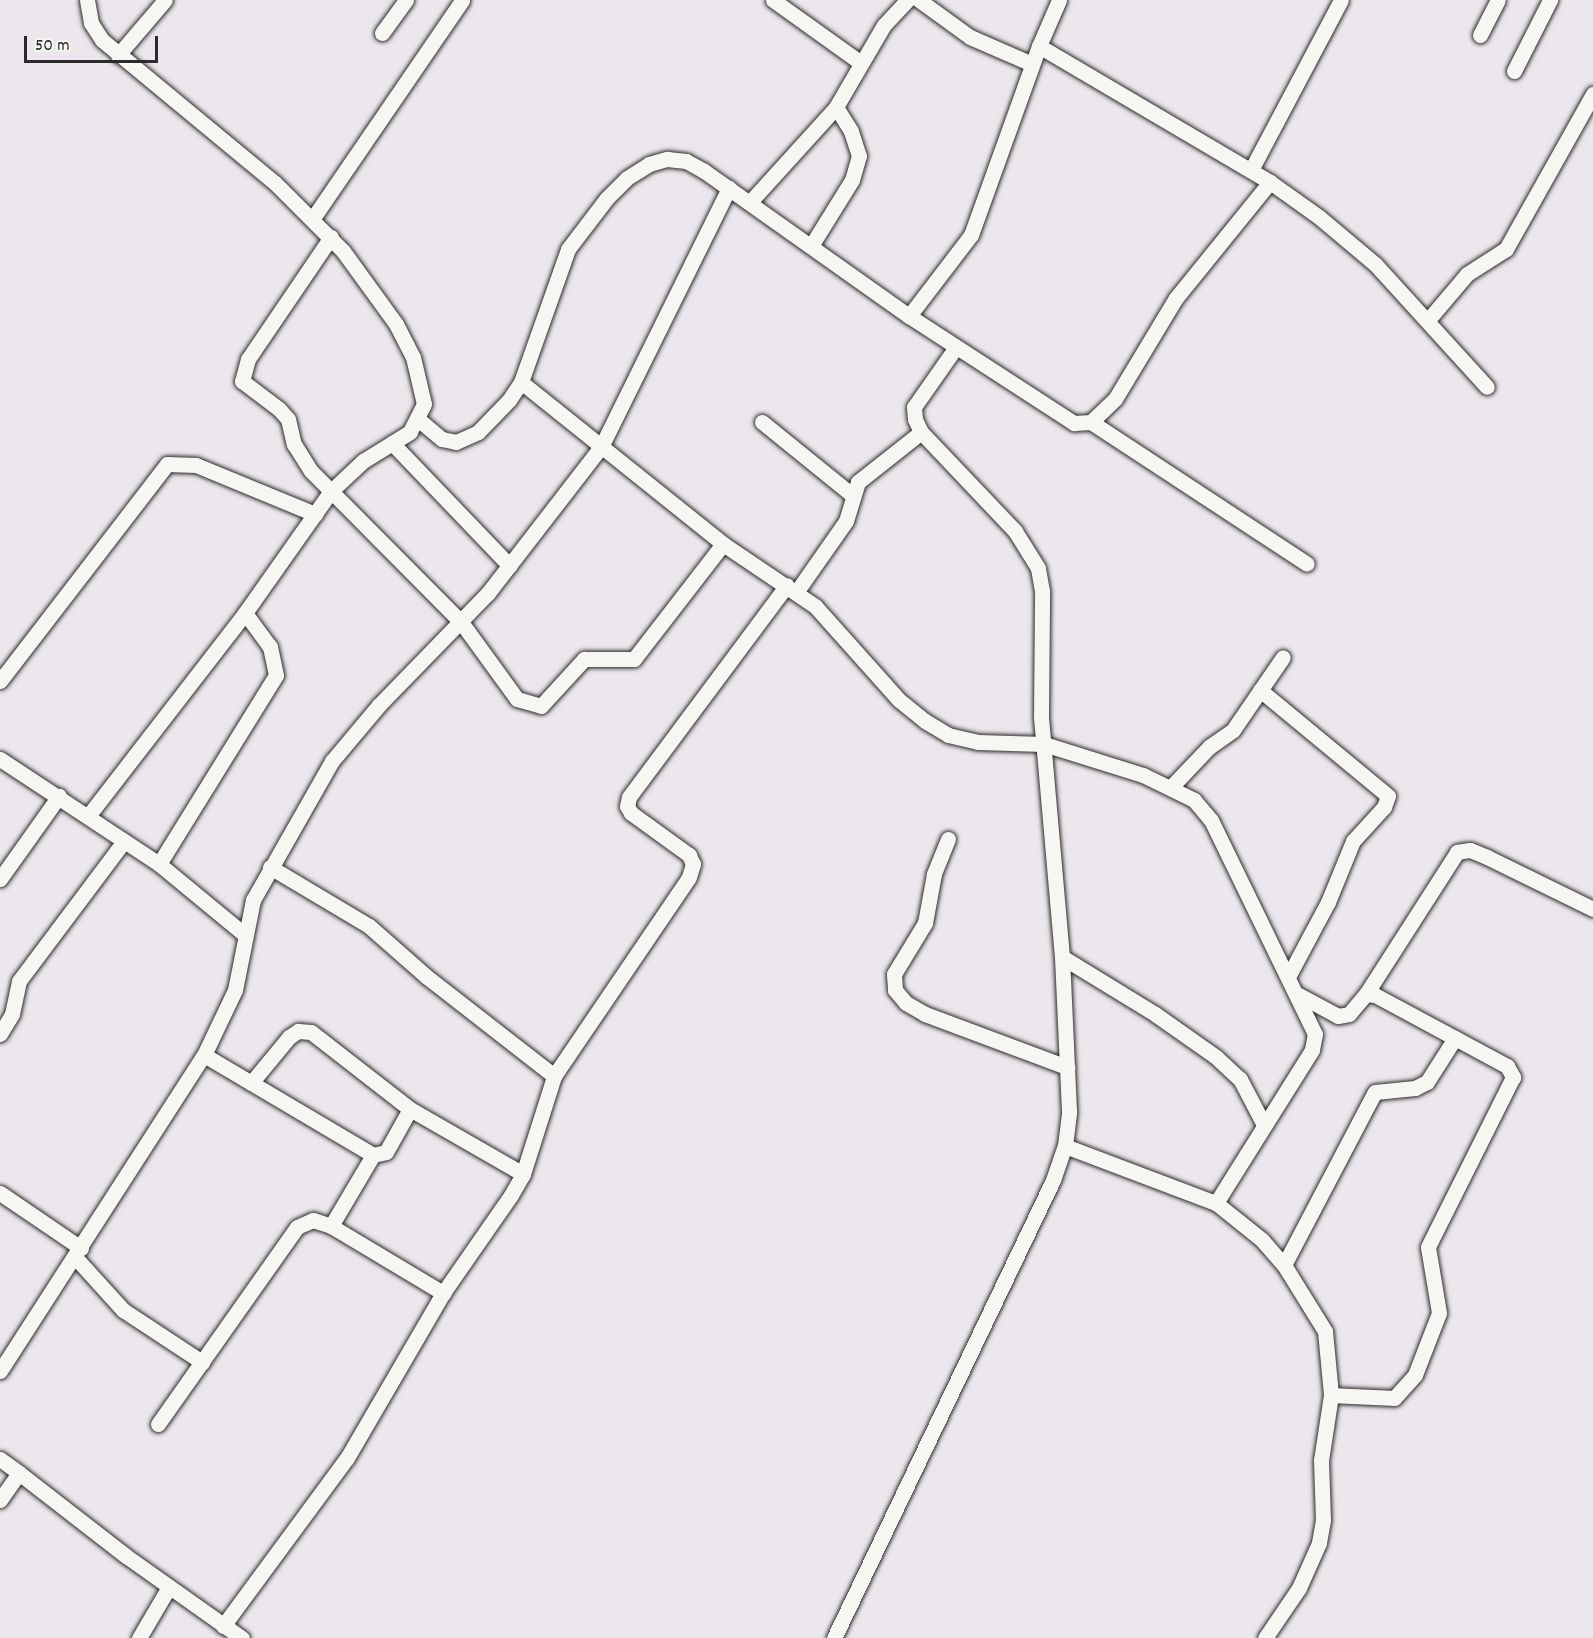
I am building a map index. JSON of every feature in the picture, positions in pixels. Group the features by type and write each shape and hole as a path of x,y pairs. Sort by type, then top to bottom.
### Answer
{"street":[{"path":"87,0 91,23 102,40 313,218 331,237 396,324 413,357 424,405 419,420 393,443 363,461 331,491 245,613 89,815"},
{"path":"118,55 165,0"},
{"path":"382,33 406,0"},
{"path":"313,218 462,0"},
{"path":"773,0 861,63"},
{"path":"750,202 836,107 884,25 907,0"},
{"path":"919,0 970,37 1032,64"},
{"path":"909,316 971,235 1032,64 1059,0"},
{"path":"1251,170 1341,0"},
{"path":"1480,35 1498,0"},
{"path":"1514,71 1550,0"},
{"path":"1039,46 1270,182 1375,264 1487,387"},
{"path":"1428,320 1467,274 1493,260 1512,242 1593,94"},
{"path":"811,246 852,180 859,156 851,131 836,107"},
{"path":"419,420 442,439 456,442 467,439 509,400 521,382 568,249 583,226 627,178 650,164 667,159 686,161 750,202 956,347 1074,423 1091,422 1307,564"},
{"path":"1091,422 1115,399 1176,298 1270,182"},
{"path":"0,1371 204,1055 234,990 253,900 332,761 379,705 461,622 510,566 601,447 729,188"},
{"path":"331,237 248,359 242,381 288,419 302,460 461,622 517,699 541,705 584,659 634,659 723,543"},
{"path":"834,1638 1053,1180 1065,1146 1069,1111 1062,957 1044,744 1038,568 1015,531 921,432 914,407 956,347"},
{"path":"521,382 723,543 792,588 815,606 899,700 925,721 948,735 978,742 1044,744 1172,786 1194,800 1211,820 1315,1034 1312,1050 1216,1203"},
{"path":"762,422 852,494"},
{"path":"223,1626 347,1458 443,1293 523,1174 554,1076 689,877 693,864 680,847 631,813 627,806 629,798 846,521 852,494 869,471 921,432"},
{"path":"393,443 510,566"},
{"path":"0,681 167,464 196,465 315,514"},
{"path":"159,864 276,675 270,647 245,613"},
{"path":"1172,786 1209,747 1233,730 1283,657"},
{"path":"1260,690 1388,796 1384,807 1353,841 1328,902 1288,977"},
{"path":"0,759 89,815 159,864 245,935"},
{"path":"0,879 59,796"},
{"path":"948,839 934,874 925,923 894,974 895,990 906,1003 925,1014 1067,1067"},
{"path":"0,1034 12,1014 19,981 124,841"},
{"path":"1296,993 1338,1016 1349,1014 1366,994 1457,852 1470,850 1487,857 1593,909"},
{"path":"270,867 369,926 427,978 554,1076"},
{"path":"1062,957 1155,1014 1216,1057 1240,1079 1255,1101 1264,1125"},
{"path":"1331,1395 1394,1398 1415,1375 1439,1313 1428,1247 1513,1077 1507,1066 1375,995 1366,994"},
{"path":"251,1083 289,1037 298,1031 311,1032 410,1109 523,1174"},
{"path":"1284,1265 1375,1092 1415,1088 1427,1082 1455,1038"},
{"path":"204,1055 373,1155 386,1152 410,1109"},
{"path":"1065,1146 1216,1203 1262,1240 1284,1265 1325,1331 1331,1395 1321,1460 1323,1520 1319,1543 1299,1588 1265,1638"},
{"path":"331,1226 373,1155"},
{"path":"0,1193 78,1253 123,1310 202,1362"},
{"path":"158,1424 297,1227 313,1220 331,1226 443,1293"},
{"path":"0,1459 169,1587 242,1638"},
{"path":"0,1500 19,1473"},
{"path":"139,1638 169,1587"}]}
